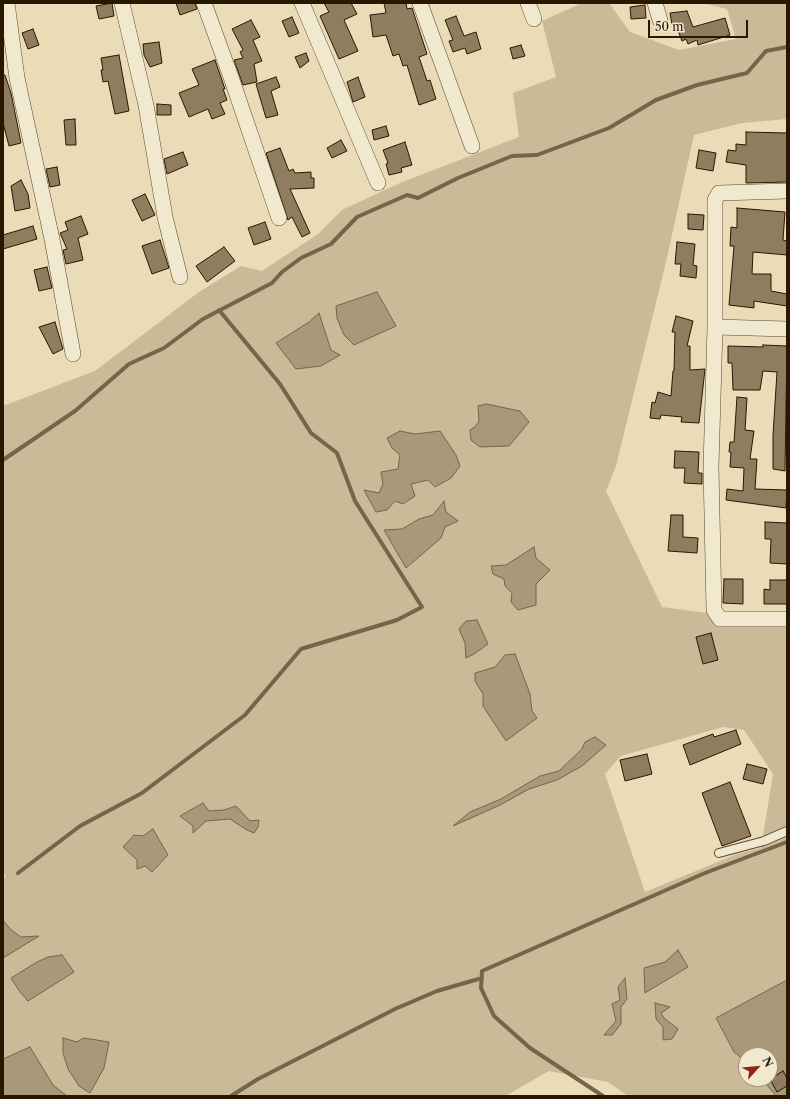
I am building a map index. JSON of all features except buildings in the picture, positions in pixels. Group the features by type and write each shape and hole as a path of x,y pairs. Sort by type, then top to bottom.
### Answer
{"street":[{"path":"7,3 17,78 52,239 73,354"},
{"path":"122,3 146,105 165,218 180,277"},
{"path":"204,3 279,218"},
{"path":"302,3 378,183"},
{"path":"420,3 472,146"},
{"path":"528,3 534,19"},
{"path":"655,3 660,20"},
{"path":"787,191 719,193 714,200 715,327 711,467 714,610 720,619 787,619"},
{"path":"715,327 787,329"}],"lane":[{"path":"719,853 764,841 787,831"}],"shaded area":[{"path":"582,3 609,3 630,32 679,50 736,39 727,9 703,3 787,3 787,119 742,123 694,135 666,262 616,466 606,491 662,607 787,624 787,980 716,1018 734,1052 738,1055 738,1087 769,1087 776,1096 628,1096 608,1082 549,1071 505,1096 3,1096 3,879 6,877 3,872 3,406 95,371 199,292 241,266 262,271 318,234 342,210 400,183 519,137 513,93 556,77 542,21","holes":["723,727 744,730 773,774 761,848 737,854 645,892 605,774 621,756"]},
{"path":"377,292 396,326 354,345 344,335 337,318 336,306"},
{"path":"319,313 331,350 340,355 321,366 296,369 276,343 309,322"},
{"path":"486,404 520,411 529,422 509,446 480,447 471,440 470,430 475,427 479,421 478,406"},
{"path":"400,431 415,434 440,431 456,455 460,466 451,478 435,487 428,480 411,484 415,496 403,504 395,501 387,510 376,512 364,490 379,493 383,484 381,472 398,469 400,455 392,448 387,438"},
{"path":"444,501 446,512 458,521 445,527 441,538 406,568 384,530 402,529 419,519 433,515"},
{"path":"534,547 536,558 550,570 536,584 536,605 518,610 511,602 512,593 505,586 504,579 493,574 491,566 506,565"},
{"path":"477,620 488,644 466,658 465,643 459,629 466,621"},
{"path":"515,654 530,694 532,711 537,718 506,741 483,706 483,694 475,681 475,673 495,667 505,655"},
{"path":"595,737 606,745 582,766 557,780 529,789 500,805 453,826 470,812 501,799 540,776 559,771 582,749 585,742"},
{"path":"203,803 209,811 224,810 236,806 250,821 259,820 258,827 254,833 230,819 206,821 193,833 193,826 180,816"},
{"path":"153,829 168,855 152,872 145,866 137,869 137,860 123,847 134,835 143,836"},
{"path":"3,920 10,929 21,937 39,936 3,958"},
{"path":"678,950 688,967 645,993 644,968 665,962"},
{"path":"62,955 74,972 28,1001 11,978 48,957"},
{"path":"625,978 627,999 621,1007 621,1024 612,1035 604,1035 616,1021 612,1004 620,1000 618,987"},
{"path":"787,980 787,1096 776,1096 769,1087 778,1087 778,1047 738,1047 738,1055 734,1052 716,1018"},
{"path":"655,1003 670,1007 661,1013 664,1018 678,1029 672,1039 663,1040 663,1027 656,1019"},
{"path":"63,1038 77,1042 84,1038 109,1042 104,1068 90,1093 79,1086 68,1069 63,1053"},
{"path":"30,1047 53,1085 67,1096 3,1096 3,1059"}],"waterway":[{"path":"3,460 75,411 129,364 164,348 203,319 272,283 282,272 301,258 331,244 357,217 407,195 418,198 458,178 512,156 537,155 609,128 656,100 697,85 747,73 766,51 787,47"},
{"path":"18,873 80,826 142,793 245,715 301,649 397,620 422,607 355,501 337,453 311,433 280,384 219,310"},
{"path":"603,1096 530,1048 494,1016 481,988 482,971 705,873 787,842"},
{"path":"231,1096 258,1079 395,1009 437,991 482,978"}]}
